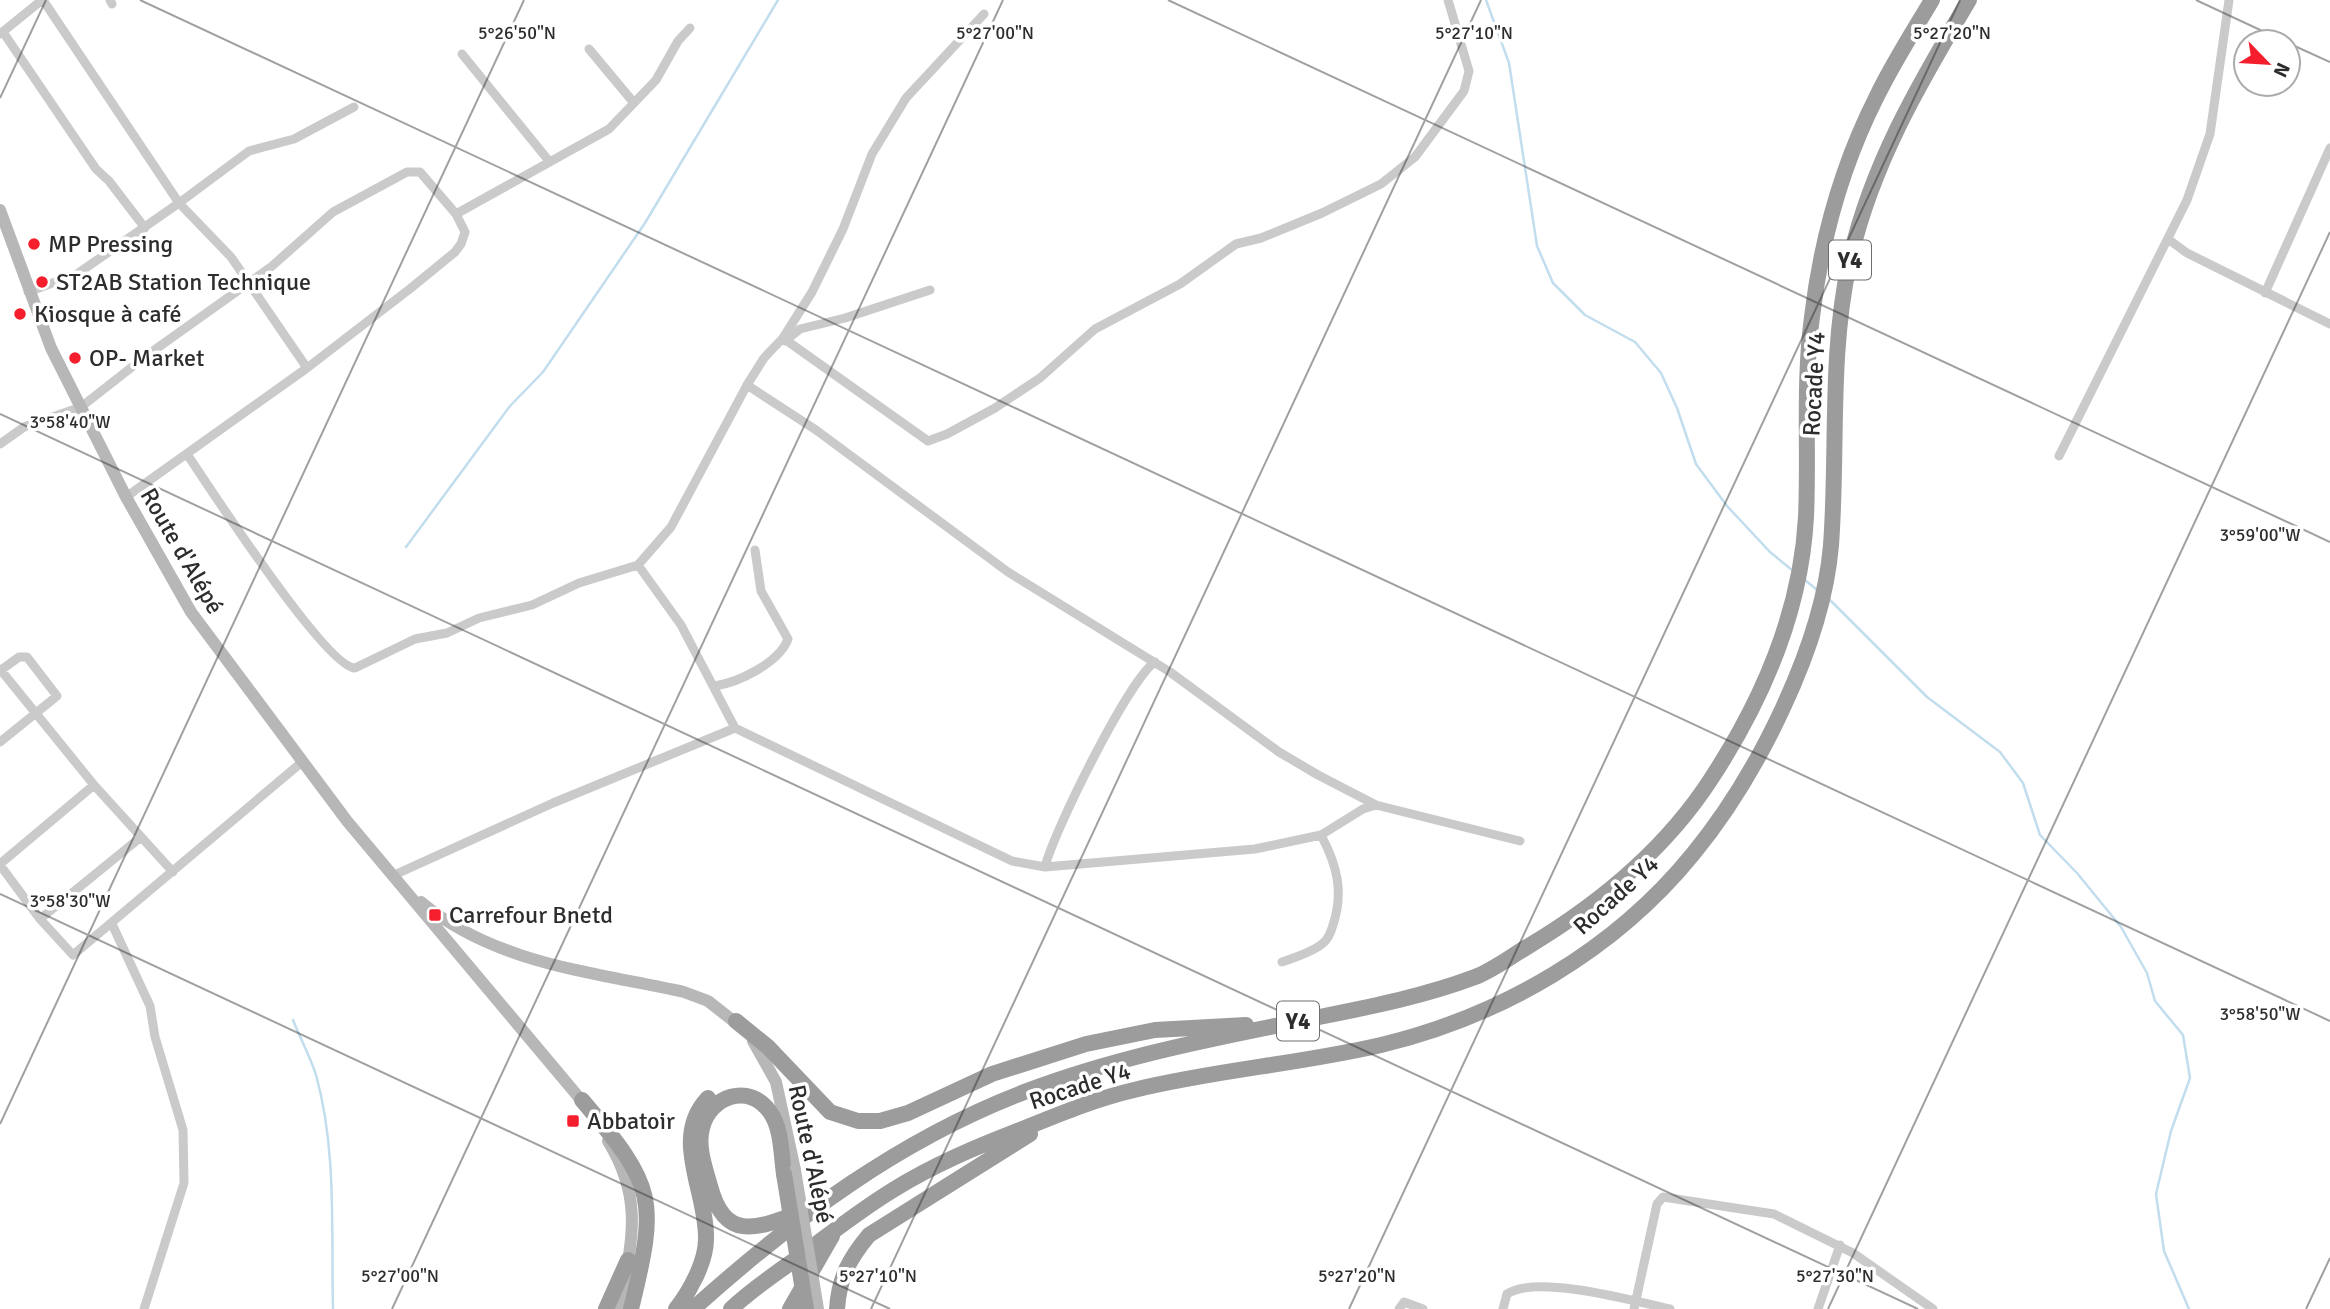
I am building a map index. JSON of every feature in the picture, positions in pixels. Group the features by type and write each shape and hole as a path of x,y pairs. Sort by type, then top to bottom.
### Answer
{"highway":[{"name":"Rocade Y4","path":"693,1309 813,1207 880,1163 945,1127 1026,1091 1118,1061 1284,1024 1379,1007 1479,975 1552,932 1621,884 1670,833 1710,781 1750,712 1791,611 1806,519 1805,384 1822,255 1838,190 1854,146 1876,97 1931,0"},
{"name":"Rocade Y4","path":"731,1309 893,1189 956,1155 1070,1110 1132,1090 1384,1044 1491,1007 1579,960 1644,907 1695,852 1774,726 1812,635 1831,546 1834,386 1850,262 1869,195 1905,107 1969,0"},
{"path":"736,1021 768,1047 830,1112 858,1121 880,1121 908,1113 992,1074 1086,1044 1155,1030 1284,1024"},
{"path":"676,1309 702,1261 706,1241 702,1201 691,1156 692,1119 715,1090 736,1084 763,1092 785,1116"},
{"path":"806,1309 790,1172 777,1125 769,1111 749,1097 736,1094 720,1099 709,1111 700,1141 716,1206 723,1216 748,1228 763,1226 813,1207"},
{"path":"582,1100 618,1142 643,1187 649,1215 647,1242 631,1309"},
{"path":"837,1309 838,1286 849,1259 869,1235 1070,1110"},
{"path":"790,1309 836,1230"},
{"path":"606,1309 628,1260"}],"main road":[{"name":"Route d'Alépé","path":"0,210 28,292 68,383 126,497 191,612 302,762 392,876 582,1100 610,1145 630,1185 634,1212 619,1309"},
{"name":"Route d'Alépé","path":"392,876 435,912 489,944 526,959 684,992 708,1001 736,1021 761,1051 776,1082 785,1116 790,1172 818,1309"}],"street":[{"path":"145,228 109,181 96,169 1,33 42,0 179,203 219,242 307,368"},
{"path":"784,339 928,441 947,434 1040,378 1095,329 1180,284 1236,244 1261,238 1322,213 1381,184 1415,157 1464,91 1469,71 1448,0"},
{"path":"2059,456 2187,200 2210,134 2229,0"},
{"path":"784,339 812,292 843,229 872,154 906,99 984,14"},
{"path":"456,214 608,129 656,80 678,41 690,28"},
{"path":"589,49 634,103"},
{"path":"462,54 549,161"},
{"path":"28,292 65,280 145,228 249,151 304,135 354,107"},
{"path":"2265,293 2330,148"},
{"path":"0,444 24,427 81,407 247,281 271,267 333,212 407,172 420,172 456,214 465,232 455,252 307,368 126,497"},
{"path":"2168,239 2188,253 2330,324"},
{"path":"187,454 245,540 326,648 349,668 355,668 415,639 447,633 479,618 532,605 579,583 638,565 671,527 747,385 764,358 784,339 800,329 845,318 930,290"},
{"path":"747,385 816,430 1008,572 1155,662 1279,752 1376,805 1520,841"},
{"path":"715,686 736,681 752,671 784,649 789,639 761,591 755,550"},
{"path":"638,565 681,625 735,728 1012,860 1045,867 1255,849 1321,835 1363,809 1376,805"},
{"path":"0,742 34,713 55,699 56,692 27,657 19,657 0,669 34,713 94,785 173,872"},
{"path":"1045,867 1061,823 1118,713 1142,672 1155,662"},
{"path":"392,876 554,803 735,728"},
{"path":"94,785 0,865 40,919 73,955 302,762"},
{"path":"1282,962 1320,946 1331,930 1339,909 1340,894 1335,867 1321,835"},
{"path":"40,919 141,837"},
{"path":"111,924 150,1006 155,1037 183,1130 184,1182 144,1309"},
{"path":"1635,1306 1658,1201 1663,1197 1774,1214 1840,1245 1933,1309"},
{"path":"1818,1309 1840,1245"},
{"path":"1503,1309 1505,1297 1511,1291 1535,1286 1586,1292 1635,1306 1670,1309"},
{"path":"1399,1309 1404,1302 1423,1309"}],"waterway":[{"path":"406,547 510,406 543,372 645,223 778,0"},
{"path":"1486,0 1509,63 1537,246 1553,283 1585,315 1635,342 1661,373 1677,408 1696,464 1727,506 1770,552 1792,570"},
{"path":"1805,580 1816,589"},
{"path":"1827,597 1927,697 2000,752 2023,783 2040,835 2077,873 2121,927 2147,973 2155,1001 2183,1035 2190,1078 2171,1131 2156,1194 2164,1251 2189,1309"},
{"path":"293,1020 311,1061 323,1103 332,1191 333,1309"}],"place":[{"name":"MP Pressing","path":"34,244"},
{"name":"ST2AB Station Technique","path":"42,282"},
{"name":"Kiosque à café","path":"20,314"},
{"name":"OP- Market","path":"75,358"},
{"name":"Carrefour Bnetd","path":"435,915"},
{"name":"Abbatoir","path":"573,1121"}]}
